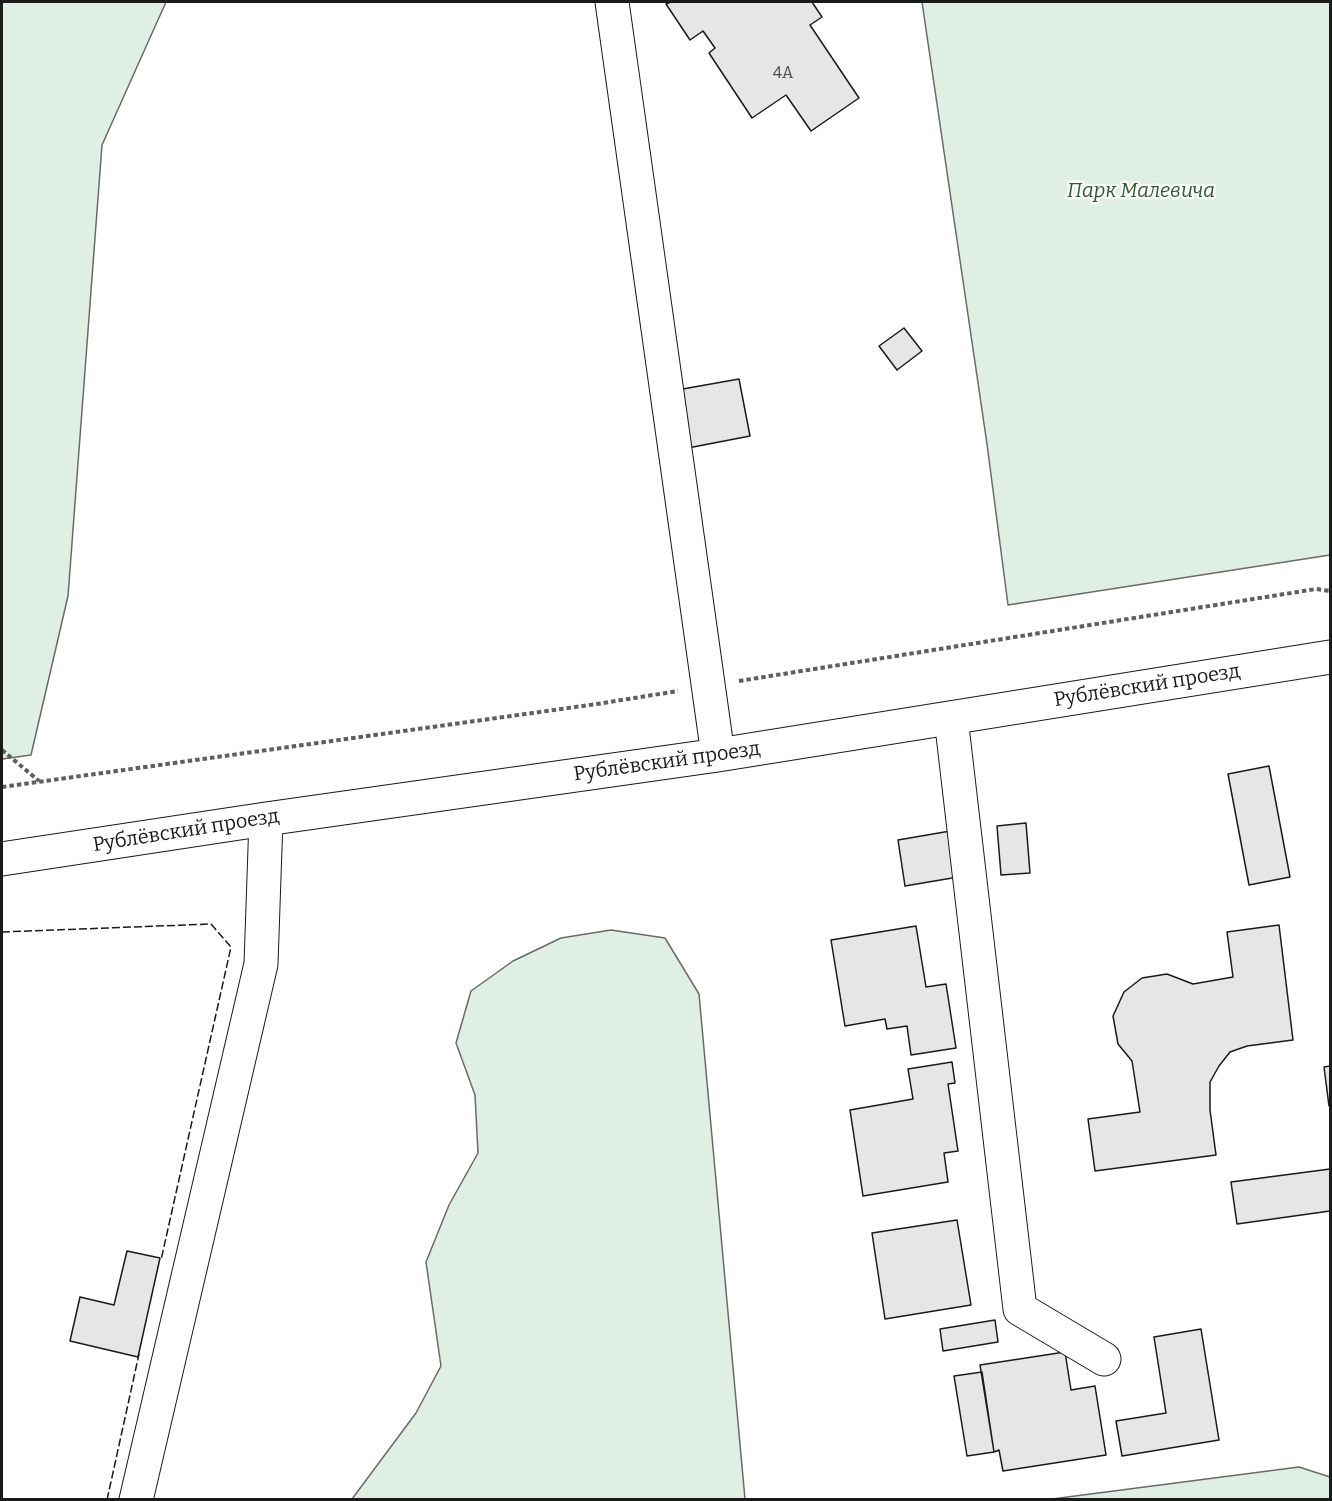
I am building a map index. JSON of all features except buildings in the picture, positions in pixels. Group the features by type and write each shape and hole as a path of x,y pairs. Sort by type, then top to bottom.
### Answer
{"street":[{"path":"612,2 718,755"},
{"name":"Рублёвский проезд","path":"2,859 718,755 1330,657"},
{"path":"951,718 1020,1309 1104,1359"},
{"path":"136,1500 261,964 266,819"}],"path":[{"path":"2,787 597,704 1316,590 1330,591"},
{"path":"2,750 39,782"}],"green space":[{"path":"2,2 166,2 102,145 68,596 31,755 2,759"},
{"name":"Парк Малевича","path":"922,2 1330,2 1330,555 1008,605 987,444"},
{"path":"611,930 665,938 699,994 745,1499 352,1499 416,1413 441,1366 426,1262 449,1205 478,1153 475,1095 456,1043 471,991 513,961 561,938"},
{"path":"1299,1467 1330,1477 1330,1499 1052,1499"}],"fence":[{"path":"2,932 211,924 231,947 161,1260"},
{"path":"107,1500 139,1354"}]}
